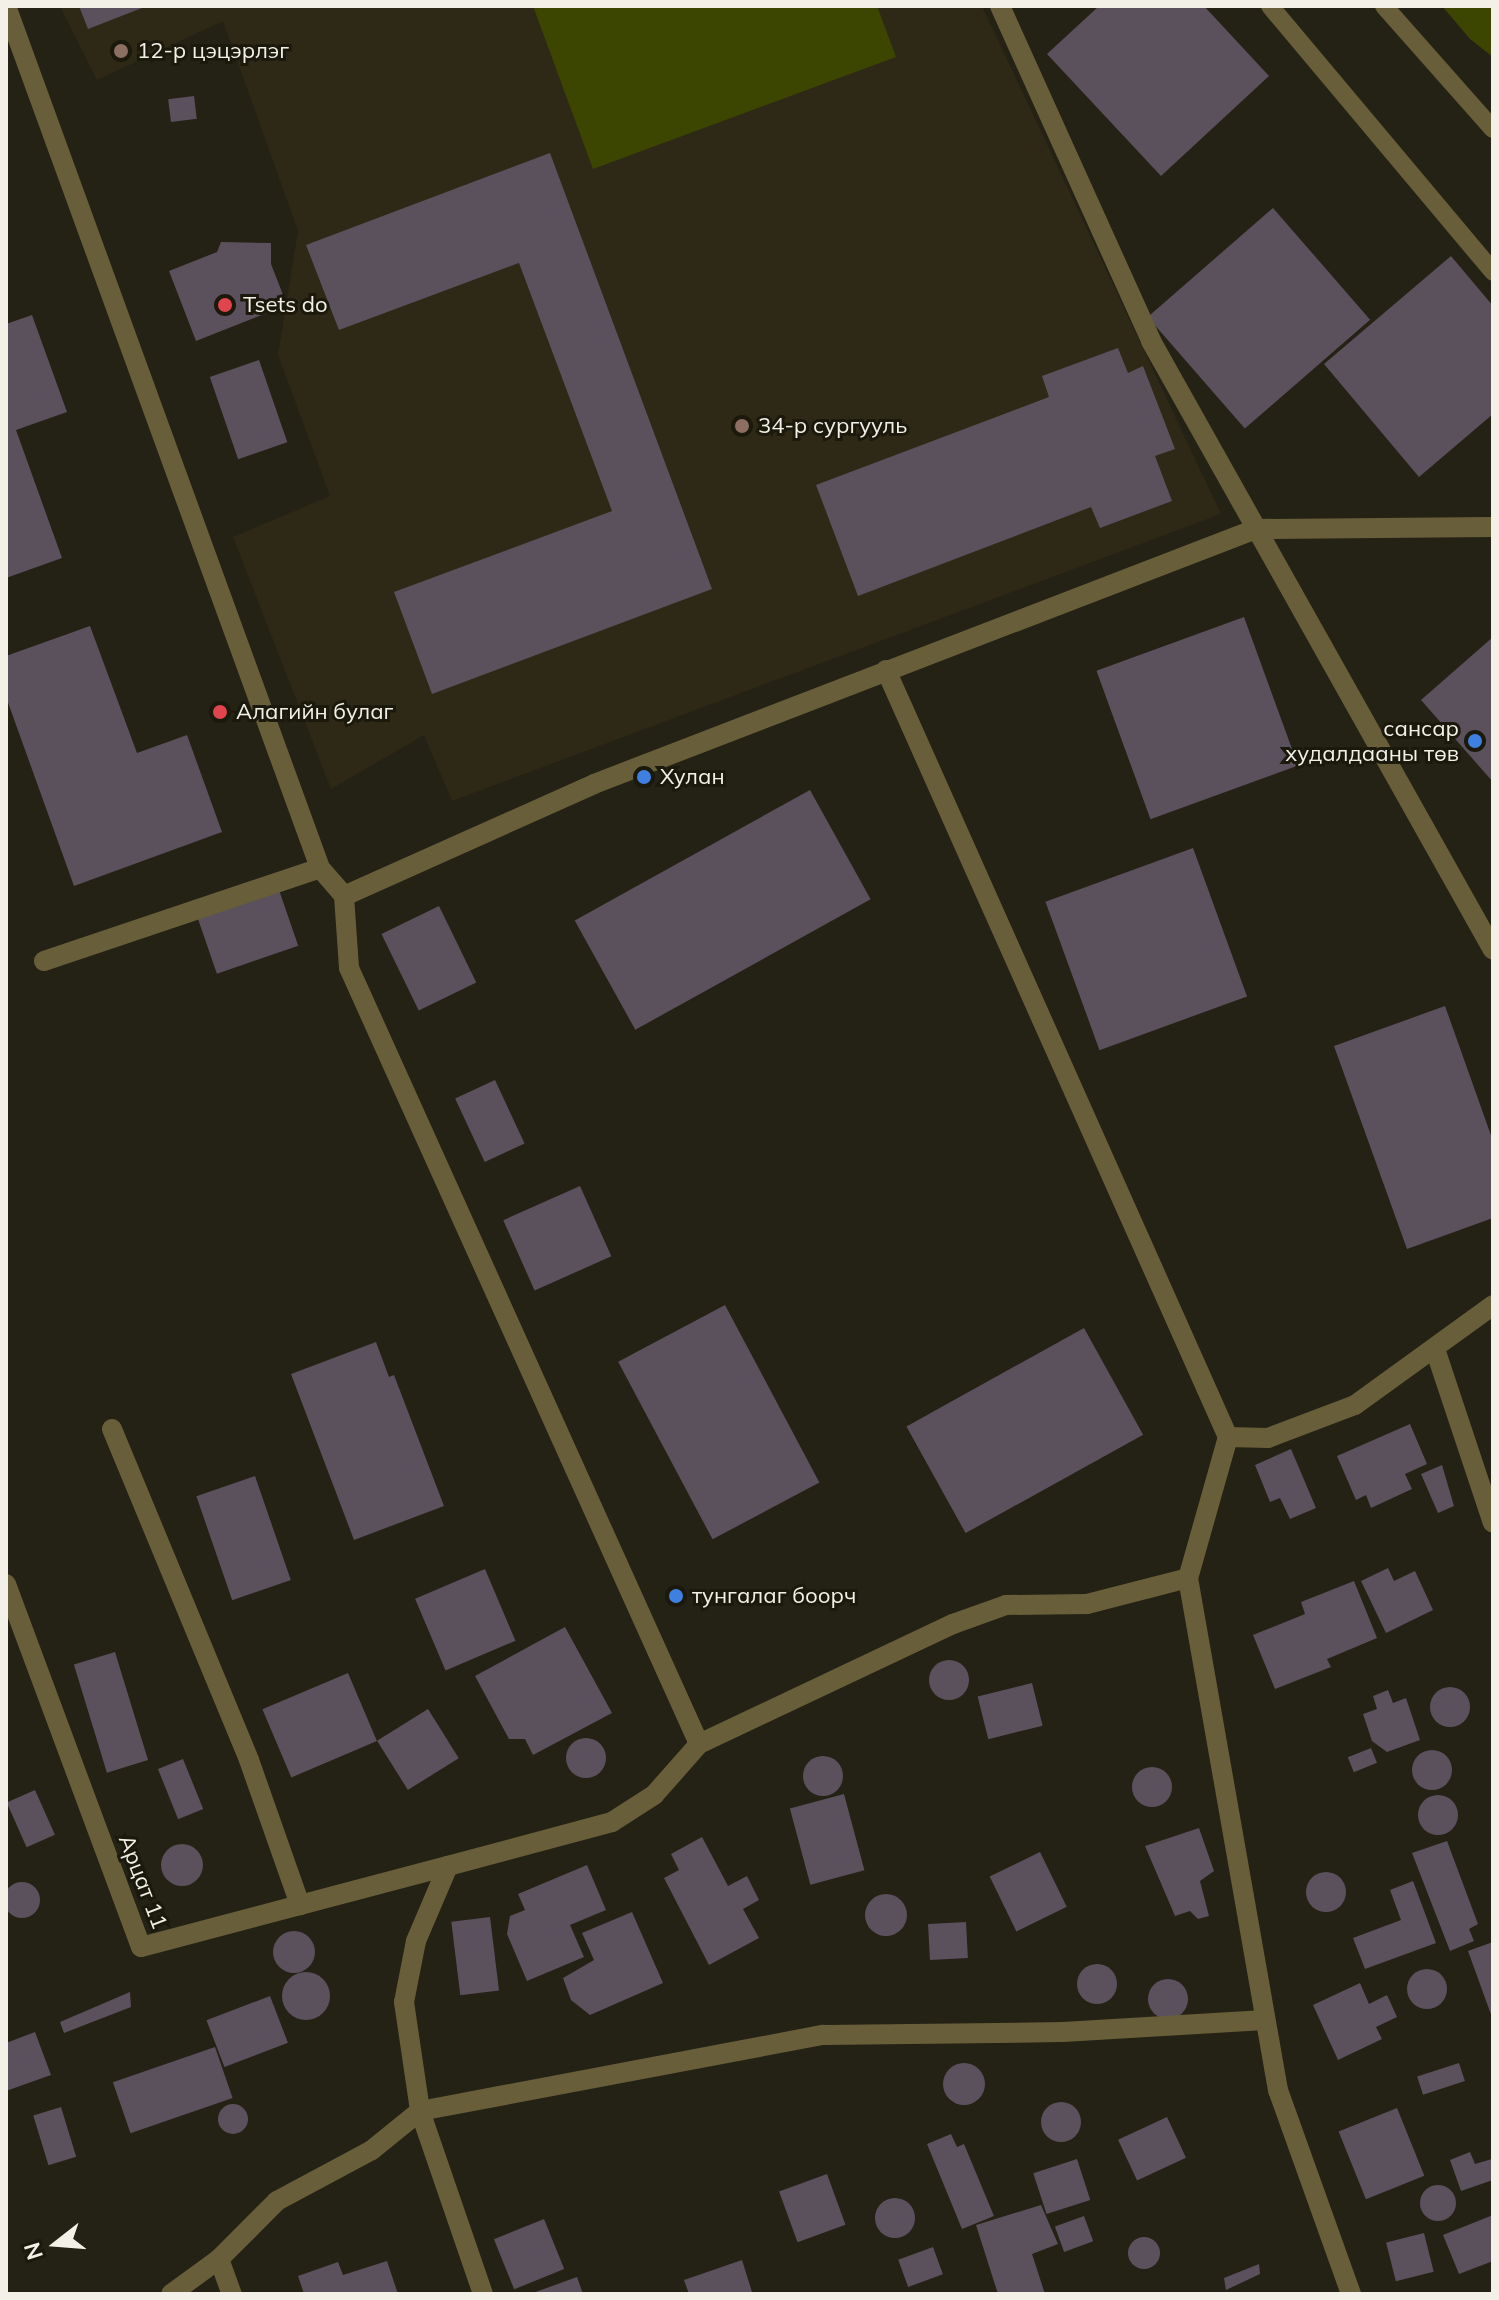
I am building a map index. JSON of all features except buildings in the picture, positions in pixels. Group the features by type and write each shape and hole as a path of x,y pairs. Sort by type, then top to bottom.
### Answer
{"street":[{"path":"6,6 320,868 344,896 349,968 699,1744 953,1624 1006,1605 1087,1604 1188,1578"},
{"path":"1000,6 1151,341 1207,434 1256,529 1493,950"},
{"path":"344,896 594,784 1256,529 1493,527"},
{"path":"886,670 1228,1437 1188,1578 1278,2090 1351,2294"},
{"path":"44,961 320,868"},
{"path":"1228,1437 1268,1438 1304,1427 1355,1405 1493,1305"},
{"path":"1435,1349 1493,1523"},
{"path":"112,1429 249,1760 300,1905"},
{"name":"Арцат 11","path":"6,1584 141,1947 612,1822 654,1795 699,1744"},
{"path":"448,1866 416,1941 404,2002 420,2111 483,2294"},
{"path":"171,2294 219,2259 277,2201 372,2150 420,2111 824,2035 1063,2032 1265,2020"},
{"path":"219,2259 232,2294"}],"lane":[{"path":"1270,6 1493,272"},
{"path":"1384,6 1493,129"}],"shaded area":[{"name":"34-р сургууль","path":"60,6 982,6 1221,514 452,801 424,735 331,789 233,537 330,496 278,355 298,231 223,21 97,80"}],"green space":[{"path":"533,6 877,6 896,57 593,169"},
{"path":"1442,6 1493,6 1493,57 1470,39"}],"place":[{"name":"12-р цэцэрлэг","path":"121,51"},
{"name":"Tsets do","path":"225,305"},
{"name":"34-р сургууль","path":"742,426"},
{"name":"Алагийн булаг","path":"220,712"},
{"name":"сансар худалдааны төв","path":"1475,741"},
{"name":"Хулан","path":"644,777"},
{"name":"тунгалаг боорч","path":"676,1596"}]}
